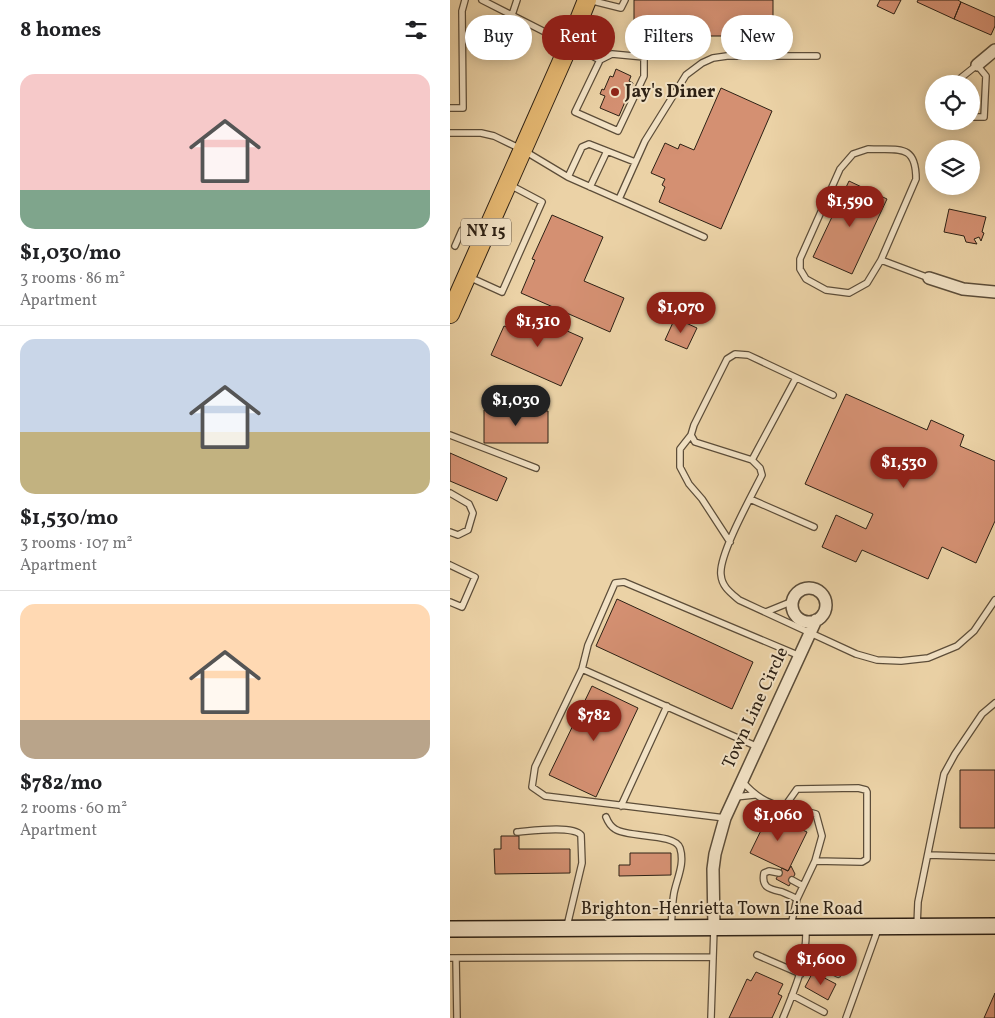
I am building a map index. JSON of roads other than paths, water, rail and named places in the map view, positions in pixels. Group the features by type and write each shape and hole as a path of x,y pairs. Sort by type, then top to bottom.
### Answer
{"main road":[{"name":"NY 15","path":"582,15 588,0"},
{"name":"NY 15","path":"450,314 562,60"}],"street":[{"path":"977,64 995,50"},
{"path":"929,278 963,289 995,292"},
{"name":"Town Line Circle","path":"714,928 713,869 725,818 816,620 824,613 823,596 809,588 795,596 793,601"},
{"path":"793,601 793,611 796,616 805,622 816,620"},
{"name":"Brighton-Henrietta Town Line Road","path":"450,929 995,926"}],"lane":[{"path":"450,108 463,108 462,10 464,0"},
{"path":"482,0 512,15 517,0"},
{"path":"588,0 621,8 625,0"},
{"path":"612,54 644,57 644,76 618,131 575,112 600,60 612,54"},
{"path":"618,200 645,141 686,75 702,63 713,58 727,56 817,56"},
{"path":"964,75 977,64 986,76 984,117 980,117"},
{"path":"450,133 481,133 494,136 523,150 568,177 704,237"},
{"path":"568,177 582,146 585,144 635,162"},
{"path":"868,150 907,152 913,156 916,165 916,178 881,260 867,284 850,293 826,290 806,279 800,269 800,258 840,168 853,154 868,150"},
{"path":"590,187 607,151"},
{"path":"467,276 502,292 542,202 507,183"},
{"path":"454,246 462,230 471,229 485,235"},
{"path":"881,260 929,278"},
{"path":"730,542 702,499 689,484 680,467 680,449 691,435 694,425 727,359 736,354 748,355 833,395"},
{"path":"752,460 796,378"},
{"path":"450,435 536,468"},
{"path":"691,435 696,442 752,460 760,468 762,475 720,566 721,577 726,589 739,600 856,654 877,660 900,661 928,658 957,646 974,631 995,600"},
{"path":"450,493 469,504 473,513 468,530 458,535 450,532"},
{"path":"750,499 814,527"},
{"path":"450,565 475,577 462,607 450,602"},
{"path":"725,818 545,796 532,787 535,768 582,669 588,646 615,583 624,582 800,656"},
{"path":"766,612 793,601"},
{"path":"582,669 758,746"},
{"path":"916,927 918,902 944,774 982,714 995,702"},
{"path":"621,806 667,706"},
{"path":"742,781 754,795 774,804 816,814 822,836 815,861 797,899 790,927"},
{"path":"785,806 798,789 858,788 866,790 868,859 862,862 815,861"},
{"path":"735,797 754,795"},
{"path":"606,817 610,825 618,831 670,840 678,844 680,848 681,871 674,896 672,928"},
{"path":"517,832 565,830 578,832 581,835 582,863 567,928"},
{"path":"928,855 995,857"},
{"path":"779,873 769,871 764,873 764,886 797,899"},
{"path":"792,880 803,886"},
{"path":"783,1018 801,974 805,957 806,927"},
{"path":"846,1018 878,927"},
{"path":"711,1018 714,928"},
{"path":"756,955 801,974"},
{"path":"457,1018 453,958 713,957"},
{"path":"805,957 838,974"},
{"path":"792,996 824,1012"}],"place":[{"name":"Jay's Diner","path":"615,92"}]}
